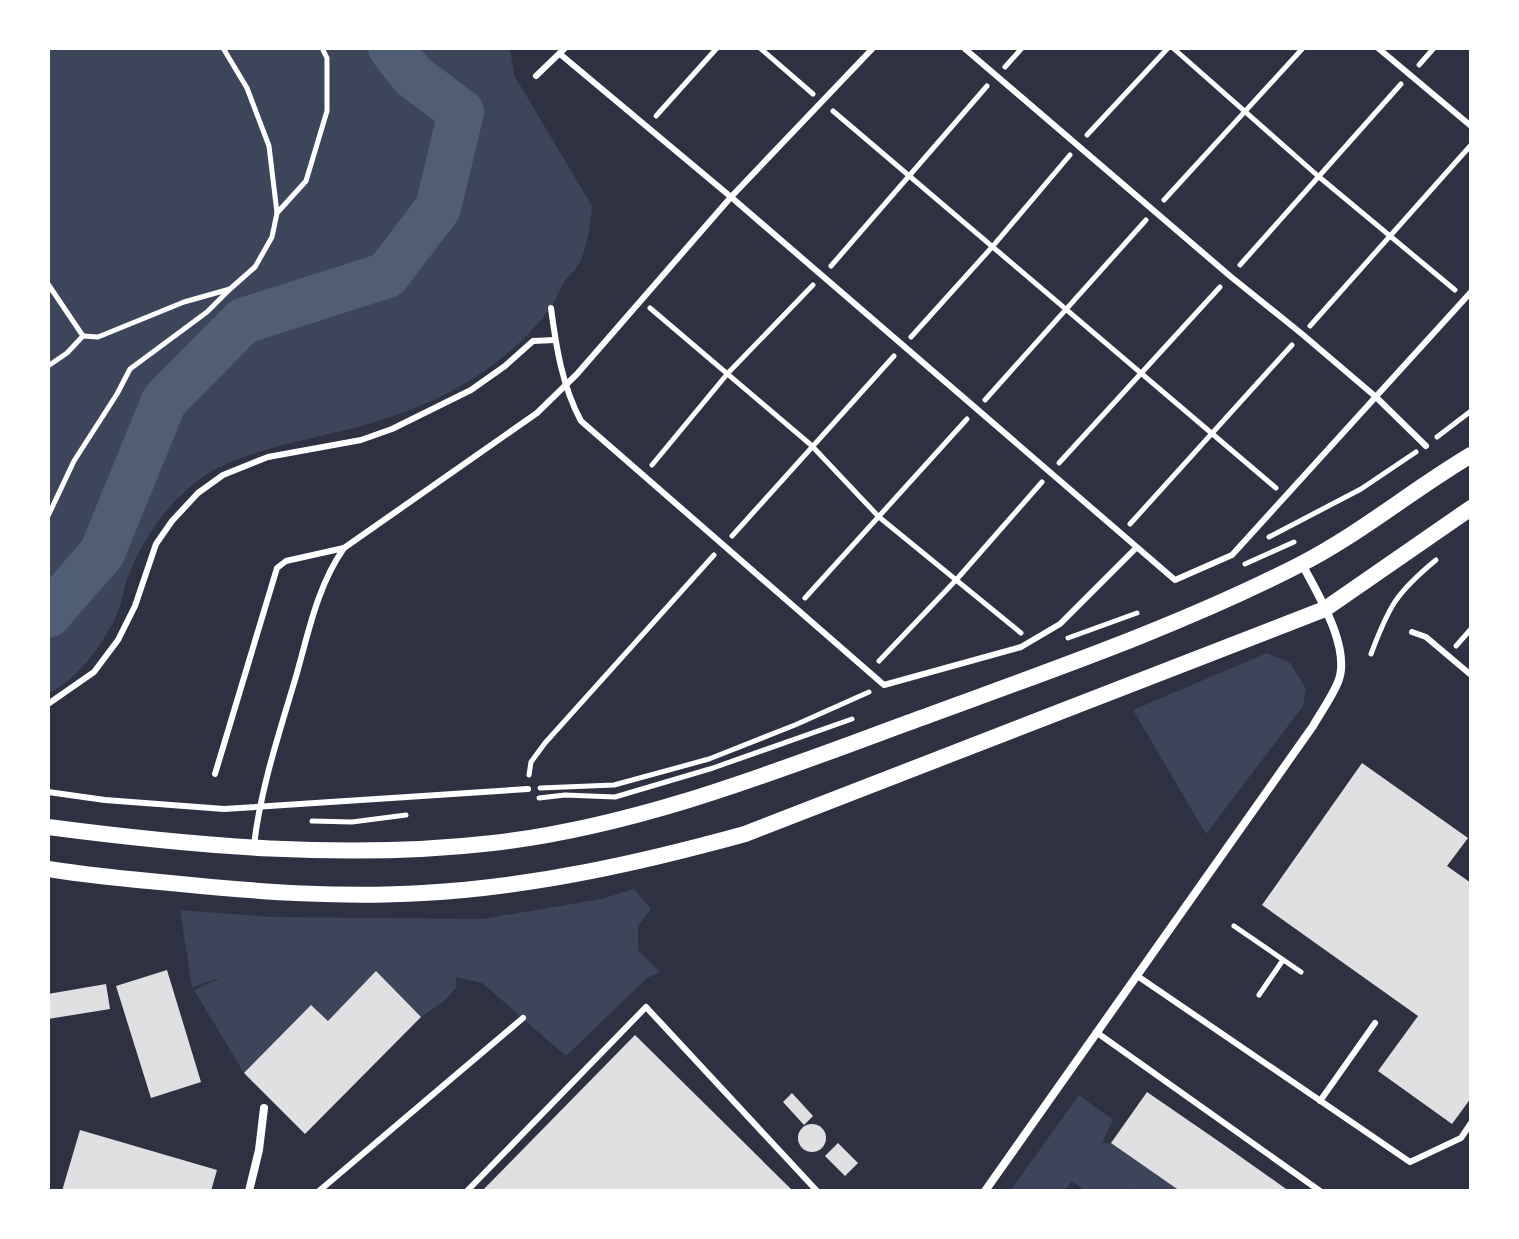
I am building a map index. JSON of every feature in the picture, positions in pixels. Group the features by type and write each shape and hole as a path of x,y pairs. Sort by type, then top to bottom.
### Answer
{"main road":[{"path":"48,827 254,847 375,851 494,843 611,821 742,784 1084,658 1302,564 1372,523 1471,455"},
{"path":"48,870 233,889 338,896 483,887 656,859 745,834 1325,609 1471,508"}],"street":[{"path":"985,1191 1313,726 1339,679 1341,659 1334,630 1302,564"},
{"path":"249,1191 259,1150 264,1108"}],"lane":[{"path":"215,774 277,568 286,561 344,548 537,413 577,374 731,197 873,48"},
{"path":"964,48 1376,397 1426,446"},
{"path":"1378,48 1471,126"},
{"path":"536,76 562,51 1175,580 1232,555 1468,295"},
{"path":"551,308 566,385 581,421 884,685 1021,647 1060,624 1136,548"},
{"path":"48,704 94,672 118,640 135,606 156,544 198,493 223,475 268,457 361,440 392,429 471,390 533,341 555,340"},
{"path":"254,847 259,807 323,585 344,548"},
{"path":"1412,632 1426,637 1471,675"},
{"path":"48,792 209,808 528,789"},
{"path":"1136,975 1410,1162 1461,1138 1471,1123"},
{"path":"467,1191 646,1007 817,1191"},
{"path":"319,1191 523,1018"},
{"path":"1320,1101 1375,1023"},
{"path":"1096,1032 1320,1191"}],"path":[{"path":"48,516 74,461 130,369 207,312 255,267 272,237 277,213 269,146 247,88 223,48"},
{"path":"277,213 306,181 327,111 327,58 322,48"},
{"path":"647,126 717,48"},
{"path":"760,48 1286,497"},
{"path":"884,685 709,759 614,785 528,789 531,762 545,743 993,246 1078,145 1171,48 1318,176 1468,295"},
{"path":"796,608 1303,48"},
{"path":"869,671 957,579 1049,473 1409,76"},
{"path":"48,284 83,336"},
{"path":"83,336 98,337 184,302 230,289"},
{"path":"640,300 811,445 879,517 1026,636 1021,647"},
{"path":"48,366 67,353 83,336"},
{"path":"1267,538 1361,489 1426,446 1471,411"},
{"path":"1245,564 1307,536"},
{"path":"1371,654 1386,613 1393,603 1408,583 1440,557"},
{"path":"1389,596 1393,603"},
{"path":"1058,642 1146,609"},
{"path":"529,799 565,795 615,797 713,768 855,718"},
{"path":"304,821 352,822 411,814"},
{"path":"1234,926 1301,972"},
{"path":"1259,995 1283,960"}],"shaded area":[{"path":"48,48 510,48 514,75 592,206 581,260 563,284 553,305 529,333 485,370 461,386 409,410 242,458 195,483 160,519 142,547 128,577 118,612 98,648 70,679 48,694"},
{"path":"1267,653 1290,663 1306,689 1303,706 1206,834 1133,710"},
{"path":"634,889 651,909 638,926 638,950 660,972 647,978 566,1056 482,983 456,977 456,988 443,1002 421,1017 374,974 328,1021 311,1005 244,1073 194,990 223,977 192,987 180,910 272,917 482,919 601,899"},
{"path":"1079,1095 1113,1120 1102,1143 1111,1143 1180,1191 1138,1191 1131,1188 1128,1191 1086,1191 1072,1181 1064,1191 1010,1191"}],"building":[{"path":"1362,763 1468,838 1447,866 1471,883 1471,1098 1452,1124 1378,1071 1418,1016 1262,905"},
{"path":"167,970 201,1082 151,1098 116,986"},
{"path":"376,971 421,1017 305,1134 244,1073 311,1005 328,1021"},
{"path":"106,984 110,1009 48,1019 48,994"},
{"path":"635,1035 793,1191 482,1191"},
{"path":"1147,1092 1289,1191 1180,1191 1111,1143"},
{"path":"792,1093 813,1116 804,1125 783,1102"},
{"path":"812,1124 822,1128 826,1138 822,1148 812,1152 802,1148 798,1138 802,1128"},
{"path":"80,1130 217,1170 211,1191 62,1191"},
{"path":"838,1143 858,1163 845,1176 825,1156"}],"waterway":[{"path":"48,615 102,553 164,401 243,321 387,275 438,208 461,112 413,76 391,48"}]}
